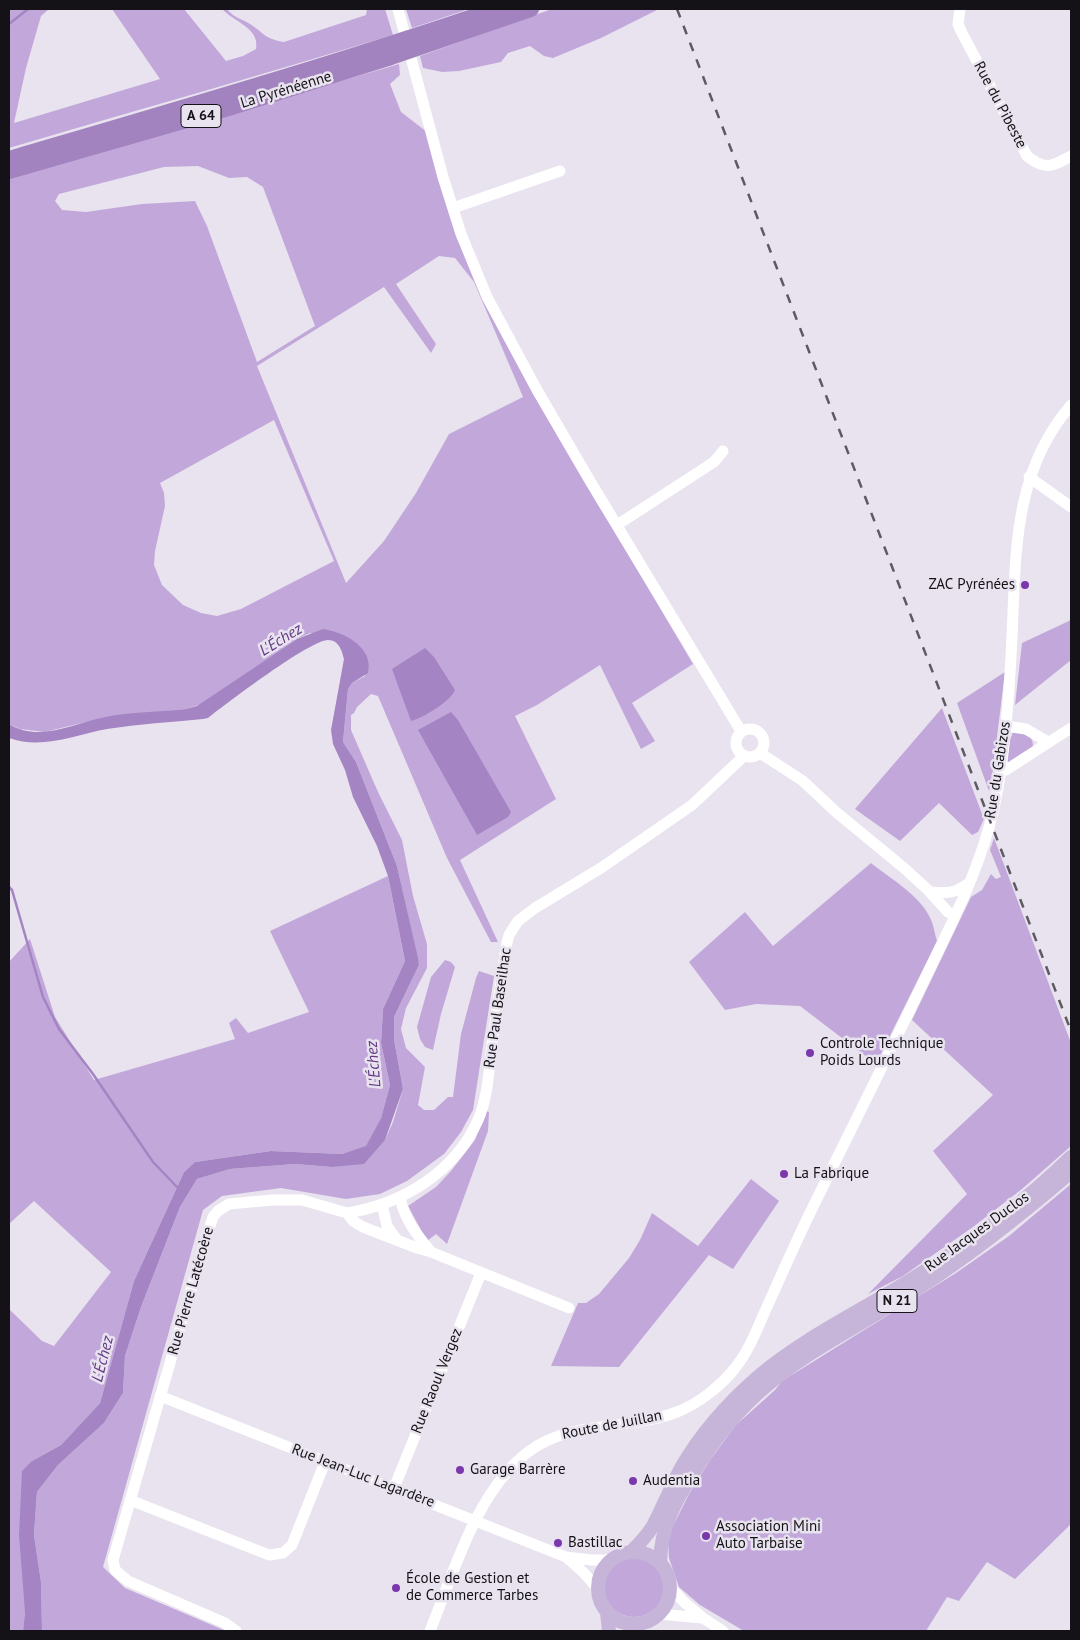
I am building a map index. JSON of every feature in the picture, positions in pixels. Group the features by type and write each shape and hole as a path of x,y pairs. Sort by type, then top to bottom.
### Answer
{"highway":[{"name":"La Pyrénéenne","path":"422,40 496,9"},
{"name":"La Pyrénéenne","path":"9,171 225,109 422,40 532,9"},
{"name":"La Pyrénéenne","path":"9,159 225,96 390,51"}],"main road":[{"name":"Rue Jacques Duclos","path":"631,1552 652,1527 670,1488 695,1446 722,1412 757,1378 784,1357 956,1251 1002,1216 1071,1157"},
{"name":"Rue Jacques Duclos","path":"660,1562 660,1544 664,1531 687,1482 723,1430 766,1385 790,1367 916,1290 969,1254 1010,1224 1071,1172"},
{"path":"607,1612 622,1622 635,1627 659,1614 665,1606 670,1587 669,1578 660,1562 651,1556 631,1552 621,1554 612,1560 602,1573 598,1589 599,1597 607,1612 609,1631"}],"street":[{"name":"Rue du Pibeste","path":"960,9 958,24 961,31 1027,156 1039,165 1046,166 1052,166 1071,156"},
{"path":"398,12 438,159 461,234 487,296 537,390 741,731"},
{"path":"453,208 560,171"},
{"name":"Rue du Gabizos","path":"830,1173 955,916 979,860 993,815 1001,770 1012,647 1017,538 1029,477 1044,443 1071,405"},
{"path":"617,525 714,462 723,451"},
{"path":"1029,477 1071,507"},
{"path":"1005,726 1026,729 1048,742"},
{"path":"751,728 761,733 764,743 760,753 755,756 744,756 739,752 736,742 737,736 741,731 751,728"},
{"path":"1001,770 1006,770 1071,728"},
{"path":"760,753 803,781 836,812 904,868 948,912 955,916"},
{"name":"Rue Paul Baseilhac","path":"347,1213 382,1205 400,1198 434,1176 454,1157 468,1139 479,1118 488,1084 507,943 509,935 518,921 535,908 602,868 678,816 744,756"},
{"path":"930,892 949,893 959,891 970,882"},
{"name":"Route de Juillan","path":"430,1631 475,1520 503,1477 530,1451 545,1441 563,1434 650,1420 677,1412 711,1391 734,1369 750,1344 830,1173"},
{"name":"Rue Pierre Latécoère","path":"400,1198 404,1214 413,1230 431,1252"},
{"name":"Rue Pierre Latécoère","path":"236,1631 225,1623 128,1581 115,1570 113,1560 207,1235 213,1217 218,1211 229,1204 302,1200 347,1213 353,1221 569,1308"},
{"path":"382,1205 387,1226 398,1240"},
{"name":"Rue Raoul Vergez","path":"394,1488 481,1273"},
{"name":"Rue Jean-Luc Lagardère","path":"160,1396 566,1557 612,1560"},
{"path":"130,1500 269,1554 283,1552 292,1545 325,1462"},
{"name":"Rue Jean-Luc Lagardère","path":"566,1557 598,1589"},
{"path":"670,1587 703,1618 723,1631"},
{"path":"659,1614 703,1618"}],"shaded area":[{"path":"9,9 49,9 41,16 26,68 14,123 160,79 112,9 184,9 226,61 243,56 256,49 256,42 254,36 245,26 222,9 227,9 233,15 250,24 269,38 284,42 366,15 367,9 385,9 393,35 9,148"},
{"path":"406,9 469,9 412,28"},
{"path":"552,9 659,9 601,38 553,58 544,56 530,46 508,53 501,62 459,71 442,72 423,68 420,56"},
{"path":"399,64 400,75 390,84 401,112 427,132 459,238 533,393 693,664 632,703 655,741 641,749 600,665 537,705 515,716 556,799 460,860 498,942 491,942 447,858 378,696 371,694 351,715 351,730 378,792 402,840 413,896 427,944 427,968 406,1008 401,1029 406,1048 425,1067 418,1105 424,1110 434,1110 448,1097 453,1097 461,1034 476,978 479,971 494,976 473,1110 461,1132 444,1154 407,1181 380,1194 346,1199 281,1188 222,1196 203,1210 103,1567 125,1588 226,1631 42,1631 41,1582 34,1535 37,1492 58,1465 104,1423 123,1393 125,1356 141,1307 180,1207 197,1179 230,1169 295,1164 331,1167 385,1140 393,1122 403,1089 394,1039 394,1017 419,965 397,866 356,762 343,742 348,689 352,683 365,676 360,646 310,633 297,639 202,704 186,709 106,717 45,732 20,729 9,724 9,178","holes":["198,166 229,178 247,177 263,187 315,326 257,362 207,226 195,201 142,204 86,212 62,210 55,201 59,194 164,167","439,256 455,258 474,282 523,397 449,434 416,493 384,541 346,583 257,366 384,287 431,353 436,344 396,284","274,420 334,561 241,609 217,616 201,613 183,605 162,585 154,565 155,551 165,506 164,493 160,483"]},
{"path":"1071,620 1071,660 1015,705 1022,643"},
{"path":"323,629 340,633 356,642 362,648 369,664 368,673 352,683 348,689 343,742 356,762 397,866 418,958 419,965 394,1017 394,1039 403,1089 385,1140 364,1164 331,1167 295,1164 230,1169 197,1179 180,1207 141,1307 125,1356 123,1393 104,1423 58,1465 37,1492 34,1535 41,1582 42,1631 23,1631 25,1612 19,1535 22,1471 32,1461 61,1445 100,1403 134,1281 184,1172 195,1162 271,1151 342,1154 366,1146 381,1118 390,1085 381,1043 383,1009 405,961 388,876 377,846 353,797 345,770 333,744 331,730 344,659 341,649 332,640 318,643 304,650 268,673 208,718 119,727 46,742 21,741 9,738 9,724 32,732 45,732 105,717 186,709 197,706 297,639"},
{"path":"425,648 434,657 455,690 448,699 436,708 411,721 392,669"},
{"path":"1005,672 992,777 989,791 957,703"},
{"path":"942,708 984,819 978,832 972,835 939,803 900,841 855,809"},
{"path":"451,712 458,720 511,812 508,817 477,835 418,730"},
{"path":"1013,732 1030,737 1033,747 1009,763 1007,761"},
{"path":"994,838 1071,1043 1071,1146 1022,1189 973,1227 903,1276 868,1294 967,1194 933,1151 993,1095 912,1020 971,897 982,890 991,874 996,879 1001,877 990,850"},
{"path":"871,863 906,889 921,904 932,922 937,941 876,1064 800,1006 756,1004 725,1010 689,962 745,912 773,946"},
{"path":"388,876 405,961 383,1009 381,1043 390,1085 381,1118 366,1147 342,1154 271,1151 195,1162 184,1172 134,1281 100,1403 61,1445 32,1461 23,1631 9,1631 9,1309 42,1341 54,1346 111,1272 34,1201 9,1224 9,962 30,939 55,1017 94,1080 235,1039 229,1023 236,1018 248,1033 309,1012 270,931"},
{"path":"445,960 451,962 455,967 433,1050 425,1047 420,1039 417,1027 431,977"},
{"path":"486,1111 489,1112 488,1131 447,1244 436,1234 427,1241 408,1206 436,1187 451,1171 475,1140"},
{"path":"751,1179 779,1201 733,1269 709,1255 619,1367 551,1366 578,1303 586,1303 599,1294 629,1258 640,1240 652,1213 698,1246"},
{"path":"1071,1184 1071,1524 1015,1579 987,1562 959,1601 947,1597 926,1631 744,1631 700,1605 679,1587 669,1558 668,1540 670,1532 689,1494 710,1460 736,1425 775,1390 782,1381 956,1273 1009,1236"},
{"path":"634,1557 651,1562 659,1570 664,1587 659,1604 651,1612 634,1617 617,1612 609,1604 604,1587 609,1570 617,1562"}],"waterway":[{"path":"9,24 28,9"},
{"path":"9,887 12,890 43,997 59,1029 93,1074 153,1162 178,1188"}],"railway":[{"path":"677,9 1071,1031"}],"place":[{"name":"ZAC Pyrénées","path":"1025,585"},
{"name":"Controle Technique Poids Lourds","path":"810,1053"},
{"name":"La Fabrique","path":"784,1174"},
{"name":"Garage Barrère","path":"460,1470"},
{"name":"Audentia","path":"633,1481"},
{"name":"Association Mini Auto Tarbaise","path":"706,1536"},
{"name":"Bastillac","path":"558,1543"},
{"name":"École de Gestion et de Commerce Tarbes","path":"396,1588"}],"water label":[{"name":"L'Échez","path":"281,640"},
{"name":"L'Échez","path":"374,1064"},
{"name":"L'Échez","path":"103,1359"}]}
